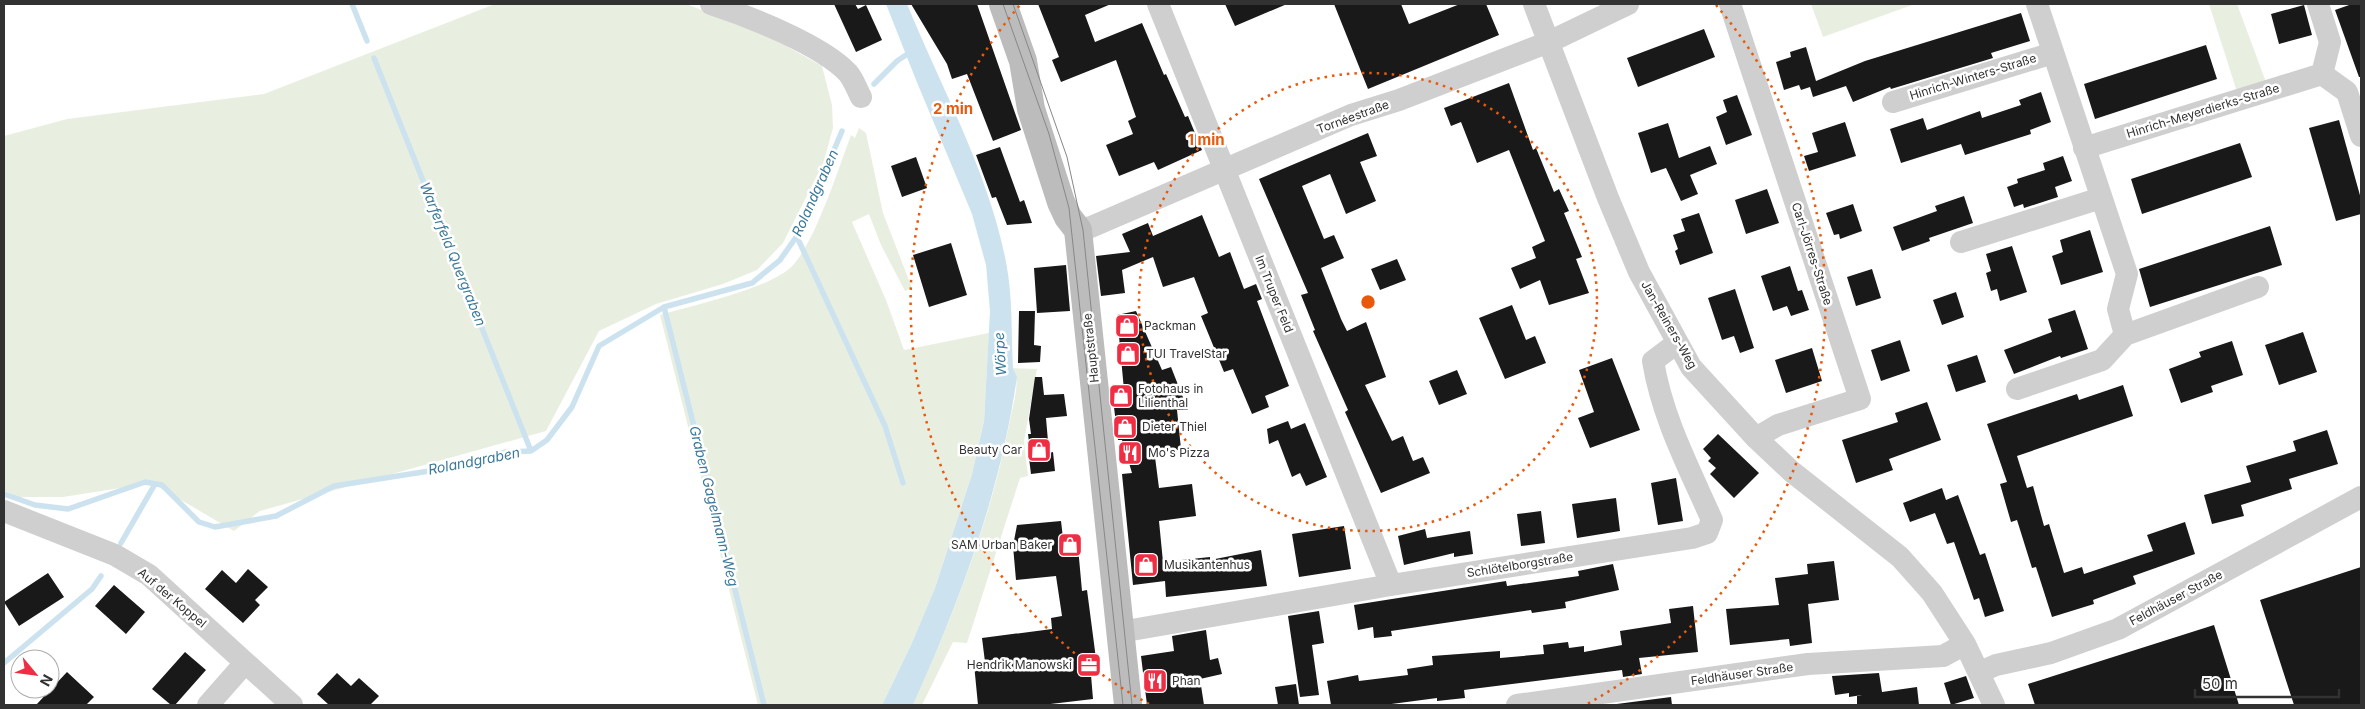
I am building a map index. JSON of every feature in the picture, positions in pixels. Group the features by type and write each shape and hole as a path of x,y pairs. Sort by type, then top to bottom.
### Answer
{"street":[{"path":"711,4 746,15 836,62 850,75 861,97"},
{"name":"Hauptstraße","path":"1003,4 1023,61 1031,109 1061,202 1068,217 1078,230 1128,705"},
{"name":"Im Truper Feld","path":"1158,4 1391,585"},
{"name":"Jan-Reiners-Weg","path":"1534,4 1635,263 1677,343 1692,367 1756,438 1791,471 1900,557 1932,593 1965,644 1980,672 1994,705"},
{"name":"Tornéestraße","path":"1078,230 1091,228 1351,115 1399,100 1549,42 1628,4"},
{"name":"Carl-Jörres-Straße","path":"1730,4 1860,399 1778,426 1756,438"},
{"name":"Hinrich-Winters-Straße","path":"2037,4 2127,274 2118,309 2125,335"},
{"path":"2318,4 2330,42 2322,74 2347,92 2361,136"},
{"name":"Hinrich-Winters-Straße","path":"1893,102 2053,52"},
{"name":"Hinrich-Meyerdierks-Straße","path":"2084,148 2322,74"},
{"path":"1961,242 2101,198"},
{"path":"2017,389 2102,360 2125,335 2258,287"},
{"name":"Schlötelborgstraße","path":"1120,632 1391,585 1692,538 1707,533 1712,520 1668,421 1656,384 1653,362 1677,343"},
{"name":"Feldhäuser Straße","path":"1980,672 1996,665 2051,653 2118,629 2361,497"},
{"name":"Auf der Koppel","path":"4,511 115,555 149,575 292,705"},
{"name":"Feldhäuser Straße","path":"1517,705 1808,664 1943,656 1965,644"},
{"path":"208,705 245,663"}],"green space":[{"path":"495,4 686,4 765,34 822,66 832,105 833,128 823,164 783,243 757,270 723,284 656,304 599,331 546,431 260,511 234,531 152,483 63,497 18,497 4,491 4,136 67,119 264,94"},
{"path":"1811,4 1915,4 1823,37"},
{"path":"2209,4 2237,4 2266,82 2237,92"},
{"path":"859,128 866,133 883,213 912,288 905,291 881,245 869,214 852,222 886,300 904,350 989,333 984,421 972,474 935,588 911,645 882,705 758,705 660,315 709,302 763,284 789,269 798,259 816,226 851,135 855,138"},
{"path":"1013,368 1037,369 1024,441 1028,476 1020,478 967,643 953,642 922,705 913,705 957,601 993,494 1016,393 1016,380"}],"water":[{"name":"Wörpe","path":"886,4 907,4 963,131 988,196 1006,262 1011,302 1013,368 1017,377 1000,463 977,545 931,665 913,705 882,705 911,645 935,588 972,474 984,421 990,311 986,265 972,214"}],"building":[{"path":"834,4 855,4 858,9 866,5 882,40 856,52"},
{"path":"911,4 977,4 1021,130 993,141 967,74 952,79 947,64"},
{"path":"1038,4 1111,4 1085,15 1095,42 1142,23 1164,75 1166,74 1185,117 1188,116 1202,150 1158,170 1154,162 1119,176 1106,145 1133,134 1128,121 1136,117 1116,60 1061,82 1052,60 1059,57"},
{"path":"1225,4 1287,4 1235,26"},
{"path":"1334,4 1401,4 1409,24 1460,4 1486,4 1499,35 1368,89"},
{"path":"2352,4 2361,4 2361,77 2359,77 2335,10"},
{"path":"2304,5 2312,35 2279,44 2271,14"},
{"path":"2021,13 2030,41 1991,53 1993,58 1891,89 1890,87 1853,102 1846,86 1813,97 1810,87 1801,90 1799,85 1784,90 1776,62 1791,57 1790,52 1806,47 1816,81 1865,61"},
{"path":"1704,29 1715,57 1638,87 1627,58"},
{"path":"2206,45 2217,79 2095,119 2084,84"},
{"path":"1509,83 1533,150 1536,148 1554,192 1559,189 1569,211 1564,213 1582,257 1576,259 1589,293 1549,305 1540,280 1520,289 1511,268 1536,258 1532,247 1545,241 1509,150 1477,163 1461,122 1451,126 1444,108"},
{"path":"2041,92 2051,122 2030,130 2031,134 1965,155 1961,144 1901,163 1890,129 1923,118 1927,130 1980,111 1982,118 2021,105 2019,100"},
{"path":"1737,95 1752,135 1726,145 1716,117 1727,112 1723,100"},
{"path":"2339,120 2361,199 2361,214 2336,221 2309,128"},
{"path":"1845,122 1856,156 1809,171 1804,156 1818,152 1812,133"},
{"path":"1668,123 1679,158 1710,146 1717,164 1690,175 1698,194 1681,201 1666,168 1651,173 1638,133"},
{"path":"1368,133 1377,156 1360,162 1376,201 1346,214 1330,174 1302,186 1324,239 1334,235 1344,258 1321,268 1341,319 1347,331 1366,322 1386,377 1365,385 1392,441 1403,436 1413,461 1423,457 1430,473 1381,493 1345,412 1348,410 1313,331 1315,330 1301,295 1308,293 1259,179"},
{"path":"2240,143 2252,177 2142,214 2131,179"},
{"path":"1000,147 1020,202 1024,200 1032,223 1007,225 996,197 992,198 976,155"},
{"path":"2063,156 2072,181 2055,187 2058,197 2024,208 2023,204 2014,207 2007,187 2018,183 2017,179 2045,170 2043,163"},
{"path":"916,157 927,188 902,197 891,166"},
{"path":"1767,189 1779,223 1746,234 1735,200"},
{"path":"1964,196 1973,223 1929,238 1930,241 1902,251 1893,227 1937,211 1935,206"},
{"path":"1853,204 1862,231 1840,239 1839,234 1834,235 1826,213"},
{"path":"1699,213 1713,253 1680,265 1675,251 1678,249 1673,235 1685,231 1681,219"},
{"path":"1202,215 1219,257 1230,252 1244,289 1256,284 1262,299 1257,301 1289,386 1265,396 1269,407 1252,414 1233,369 1224,372 1201,316 1208,313 1194,277 1163,287 1153,257 1122,270 1125,293 1101,296 1096,256 1130,252 1122,234 1148,223 1153,236"},
{"path":"2270,226 2282,265 2150,307 2139,269"},
{"path":"2090,230 2103,272 2061,285 2052,256 2063,252 2060,240"},
{"path":"951,243 967,295 929,307 913,255"},
{"path":"2012,246 2027,292 2000,301 1997,289 1991,291 1986,273 1991,271 1986,254"},
{"path":"1397,259 1406,280 1380,290 1371,269"},
{"path":"1066,265 1070,311 1037,313 1034,268"},
{"path":"1790,266 1798,291 1802,290 1809,310 1791,316 1787,306 1773,311 1761,276"},
{"path":"1872,269 1881,298 1856,306 1847,277"},
{"path":"1735,289 1754,348 1740,353 1734,336 1722,340 1708,298"},
{"path":"1956,292 1964,317 1942,325 1933,300"},
{"path":"1512,305 1526,340 1535,336 1546,363 1505,379 1479,318"},
{"path":"2075,310 2088,349 2061,358 2060,356 2014,374 2004,350 2052,332 2048,319"},
{"path":"1019,311 1035,311 1034,345 1041,346 1040,362 1018,363"},
{"path":"1136,311 1162,370 1171,367 1188,410 1177,410 1181,449 1155,457 1159,488 1192,484 1196,516 1159,521 1163,562 1210,557 1210,560 1261,550 1267,586 1166,597 1165,581 1133,585 1122,474 1132,473 1122,440 1118,440 1112,391 1124,390 1117,315"},
{"path":"2303,332 2317,372 2279,385 2265,345"},
{"path":"1900,340 1910,371 1881,381 1871,350"},
{"path":"2232,341 2243,375 2211,386 2213,392 2181,403 2169,369 2201,357 2199,352"},
{"path":"1812,348 1822,381 1786,393 1775,360"},
{"path":"1977,355 1986,382 1956,392 1947,365"},
{"path":"1612,358 1640,430 1590,448 1578,418 1594,412 1579,370"},
{"path":"1457,370 1467,394 1439,405 1429,381"},
{"path":"1035,377 1042,377 1044,395 1064,394 1067,416 1046,418 1049,453 1053,452 1055,471 1031,474 1027,442 1029,442 1028,434 1031,434 1029,419"},
{"path":"2123,385 2133,416 2017,456 2027,488 2033,486 2044,526 2049,524 2064,573 2082,567 2084,574 2153,551 2147,535 2185,522 2195,554 2133,576 2136,584 2093,600 2094,604 2052,617 2036,567 2032,568 2017,520 2011,522 2000,484 2007,482 1987,424 2077,394 2079,400"},
{"path":"1927,402 1941,440 1889,459 1893,470 1856,483 1842,440 1898,422 1895,413"},
{"path":"1288,421 1291,429 1305,423 1327,477 1306,486 1300,473 1292,477 1278,440 1269,444 1267,429"},
{"path":"2327,430 2338,464 2289,479 2292,489 2241,505 2244,516 2212,524 2204,495 2251,482 2246,466 2296,451 2293,441"},
{"path":"1718,434 1759,473 1734,498 1710,474 1716,468 1708,461 1711,458 1703,449"},
{"path":"1676,478 1683,521 1658,525 1651,483"},
{"path":"1942,488 1946,500 1958,495 1980,555 1985,553 2004,611 1985,617 1979,598 1974,600 1954,542 1947,544 1935,513 1910,522 1903,503"},
{"path":"1616,498 1620,531 1577,538 1572,504"},
{"path":"1541,511 1545,543 1521,546 1517,514"},
{"path":"1061,521 1063,538 1077,536 1082,591 1087,590 1098,674 1091,675 1093,699 1042,705 978,705 974,664 985,662 982,638 1052,629 1051,618 1062,616 1056,576 1016,580 1013,546 1017,525"},
{"path":"1344,526 1351,569 1299,577 1292,534"},
{"path":"1425,529 1427,538 1470,531 1473,554 1454,557 1454,553 1404,565 1398,536"},
{"path":"1834,561 1839,600 1808,604 1812,643 1790,646 1789,639 1730,645 1726,609 1779,605 1775,578 1808,574 1807,564"},
{"path":"1613,564 1619,590 1565,602 1566,608 1532,613 1531,610 1391,631 1392,636 1374,638 1373,627 1358,630 1354,605 1506,581 1507,586 1579,576 1578,571"},
{"path":"2361,567 2361,705 2294,705 2260,600"},
{"path":"248,569 268,587 255,600 260,605 243,623 205,589 222,570 236,583"},
{"path":"48,573 64,597 19,626 4,602"},
{"path":"114,585 145,612 126,634 95,606"},
{"path":"1693,606 1698,652 1639,658 1642,674 1623,677 1622,670 1464,690 1465,698 1437,701 1437,698 1384,705 1331,705 1327,681 1358,675 1359,681 1408,675 1407,669 1433,665 1432,656 1500,651 1500,658 1544,654 1543,645 1568,642 1569,648 1584,646 1584,652 1622,645 1620,631 1671,623 1669,609"},
{"path":"1319,611 1324,643 1312,645 1319,695 1300,697 1288,616"},
{"path":"2214,625 2239,705 2035,705 2028,684"},
{"path":"1206,630 1210,660 1218,658 1222,674 1200,679 1204,705 1147,705 1141,656 1174,651 1172,636"},
{"path":"185,652 206,670 175,705 171,705 152,689"},
{"path":"67,672 94,697 86,705 36,705 42,699 60,699 60,679"},
{"path":"337,673 351,686 359,678 379,696 370,705 329,705 317,694"},
{"path":"1879,673 1882,692 1917,687 1919,705 1857,705 1857,696 1862,695 1849,697 1849,693 1835,695 1832,676"},
{"path":"1966,676 1974,698 1951,705 1944,683"},
{"path":"1296,684 1299,705 1278,705 1275,687"},
{"path":"1671,697 1672,705 1609,705"}],"waterway":[{"name":"Warferfeld Quergraben","path":"352,4 367,41"},
{"name":"Rolandgraben","path":"874,84 897,61 912,51"},
{"name":"Warferfeld Quergraben","path":"374,58 531,451"},
{"name":"Rolandgraben","path":"4,494 35,505 68,509 145,482 162,485 199,522 215,527 276,516 334,486 442,469 506,452 531,451 547,440 572,407 599,346 664,307 752,283 780,260 799,233 842,131"},
{"path":"797,237 885,426 903,483"},
{"name":"Graben Gagelmann-Weg","path":"664,307 764,705"},
{"path":"121,543 155,484"},
{"path":"4,663 92,589 101,576"}],"tram line":[{"path":"1003,4 1049,134 1069,208 1123,705"},
{"path":"1013,4 1067,157 1083,230 1132,705"}],"place":[{"name":"Packman","path":"1127,326"},
{"name":"TUI TravelStar","path":"1128,354"},
{"name":"Fotohaus in Lilienthal","path":"1121,396"},
{"name":"Dieter Thiel","path":"1125,427"},
{"name":"Beauty Car","path":"1039,450"},
{"name":"Mo's Pizza","path":"1130,453"},
{"name":"SAM Urban Baker","path":"1070,545"},
{"name":"Musikantenhus","path":"1146,565"},
{"name":"Hendrik Manowski","path":"1089,665"},
{"name":"Phan","path":"1155,681"}]}
